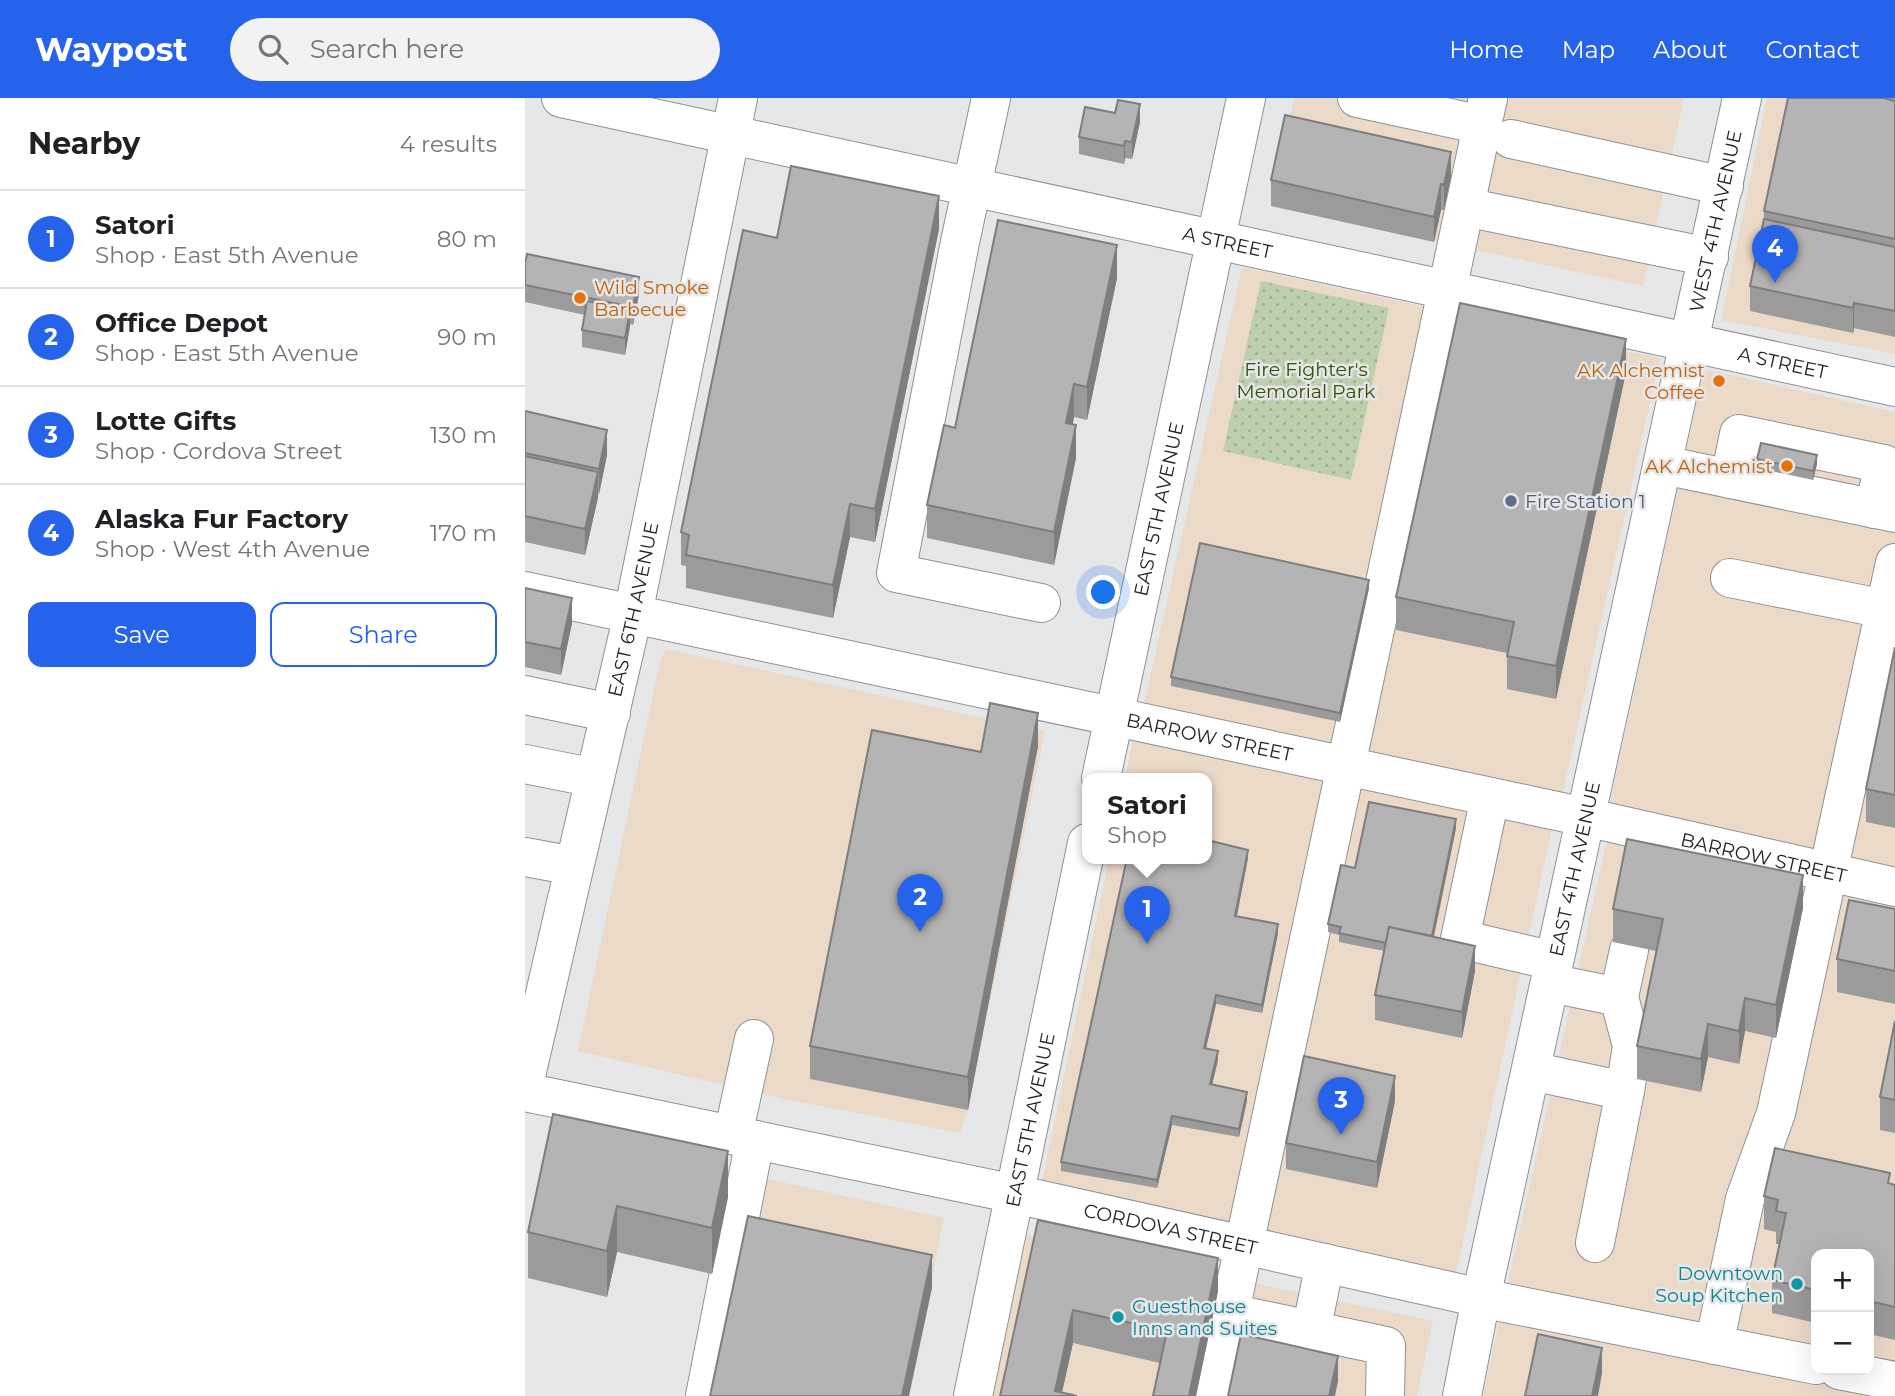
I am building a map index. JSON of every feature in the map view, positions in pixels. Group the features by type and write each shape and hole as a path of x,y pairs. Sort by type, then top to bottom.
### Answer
{"main road":[{"name":"A STREET","path":"561,98 1895,387"},
{"name":"EAST 6TH AVENUE","path":"525,1080 611,713 738,98"},
{"path":"991,98 896,573 1041,603"},
{"name":"EAST 5TH AVENUE","path":"1102,773 1246,98"},
{"path":"1357,98 1494,121 1724,187"},
{"name":"WEST 4TH AVENUE","path":"1690,343 1742,98"},
{"path":"1212,1396 1465,207 1494,121"},
{"path":"1465,207 1709,257"},
{"name":"EAST 4TH AVENUE","path":"1462,1396 1585,817 1690,343"},
{"path":"1663,465 1884,511"},
{"path":"1714,1345 1745,1199 1776,1113 1895,564"},
{"path":"1730,578 1885,609"},
{"name":"BARROW STREET","path":"525,591 1585,817 1895,887"},
{"path":"525,695 611,713"},
{"path":"525,764 595,778"},
{"path":"1490,797 1460,939 1619,997"},
{"path":"525,857 574,866"},
{"name":"EAST 5TH AVENUE","path":"972,1396 1083,864"},
{"path":"1595,1243 1632,1046 1619,997 1629,950"},
{"path":"705,1396 744,1137 754,1039"},
{"path":"1531,1071 1625,1091"},
{"name":"CORDOVA STREET","path":"525,1092 1016,1194 1481,1298 1811,1364"},
{"path":"1311,1331 1325,1263"},
{"path":"1230,1313 1386,1346 1385,1396"},
{"path":"1864,1375 1895,1381"}],"shaded area":[{"path":"1294,98 1684,98 1643,286 1271,206"},
{"path":"1767,98 1895,98 1895,354 1721,320"},
{"path":"1242,267 1660,358 1562,796 1144,704"},
{"path":"1704,369 1895,412 1895,869 1609,808"},
{"path":"666,649 1045,731 968,1110 960,1133 789,1100 578,1051 660,661"},
{"path":"1133,741 1553,823 1456,1274 1041,1187 1108,864 1212,864 1212,773 1126,773"},
{"path":"1607,840 1895,903 1895,1365 1874,1361 1874,1249 1811,1249 1811,1347 1508,1283"},
{"path":"749,1175 944,1218 908,1396 709,1396"},
{"path":"1027,1235 1433,1321 1417,1396 992,1396"},
{"path":"1499,1321 1885,1396 1483,1396"}],"green space":[{"name":"Fire Fighter's Memorial Park","path":"1261,281 1389,308 1351,480 1223,451"}],"building":[{"path":"1788,98 1883,98 1895,101 1895,239 1764,211"},
{"path":"1118,100 1140,104 1132,142 1125,141 1124,146 1079,137 1085,107 1115,113"},
{"path":"1285,115 1451,152 1434,217 1271,180"},
{"path":"791,166 939,196 875,509 850,504 833,585 686,555 689,535 681,532 743,230 777,238"},
{"path":"1764,219 1895,247 1895,311 1854,303 1853,308 1750,286"},
{"path":"998,220 1117,245 1087,387 1074,384 1066,423 1076,425 1054,532 927,505 944,425 955,428"},
{"path":"527,254 639,277 633,307 525,285"},
{"path":"587,301 630,310 625,338 582,330"},
{"name":"Fire Station 1","path":"1460,303 1626,339 1556,666 1507,656 1514,622 1396,597"},
{"path":"525,411 607,430 599,469 525,453"},
{"path":"1761,443 1817,455 1813,471 1757,459"},
{"path":"525,456 598,472 585,529 525,516"},
{"path":"1200,543 1369,580 1340,713 1171,677"},
{"path":"525,588 572,598 561,649 525,642"},
{"path":"1895,647 1895,795 1866,789"},
{"path":"990,703 1038,713 968,1077 810,1046 872,730 981,752"},
{"path":"1369,802 1456,819 1432,936 1389,927 1386,943 1339,933 1341,927 1328,924 1341,865 1355,868"},
{"path":"1627,839 1803,875 1776,1005 1745,998 1739,1031 1708,1024 1701,1059 1637,1046 1663,919 1613,909"},
{"path":"1212,841 1248,850 1235,916 1278,924 1262,1005 1216,995 1204,1048 1218,1051 1210,1084 1247,1092 1239,1129 1172,1116 1157,1180 1061,1162 1126,864 1212,864"},
{"path":"1849,900 1895,909 1895,971 1837,959"},
{"path":"1389,927 1475,946 1462,1012 1375,995"},
{"path":"1895,1021 1895,1100 1880,1097"},
{"path":"1304,1056 1395,1076 1377,1162 1286,1143"},
{"path":"553,1114 728,1151 712,1228 617,1206 607,1251 528,1232"},
{"name":"Downtown Soup Kitchen","path":"1775,1148 1890,1173 1888,1183 1895,1185 1895,1307 1874,1302 1874,1249 1811,1249 1811,1289 1772,1280 1786,1213 1776,1211 1778,1200 1764,1196"},
{"path":"748,1216 932,1255 902,1396 710,1396"},
{"name":"Guesthouse Inns and Suites","path":"1038,1220 1218,1258 1189,1396 1153,1396 1167,1331 1073,1310 1055,1391 1077,1396 1000,1396"},
{"path":"1241,1334 1338,1356 1329,1396 1228,1396"},
{"path":"1538,1334 1602,1348 1592,1396 1525,1396"}],"place":[{"name":"Alaska Fur Factory","path":"1775,283"},
{"name":"Wild Smoke Barbecue","path":"580,298"},
{"name":"AK Alchemist Coffee","path":"1719,381"},
{"name":"AK Alchemist","path":"1787,466"},
{"name":"Fire Station 1","path":"1511,501"},
{"name":"Office Depot","path":"920,932"},
{"name":"Satori","path":"1147,944"},
{"name":"Lotte Gifts","path":"1341,1135"},
{"name":"Downtown Soup Kitchen","path":"1797,1284"},
{"name":"Guesthouse Inns and Suites","path":"1118,1317"}]}
